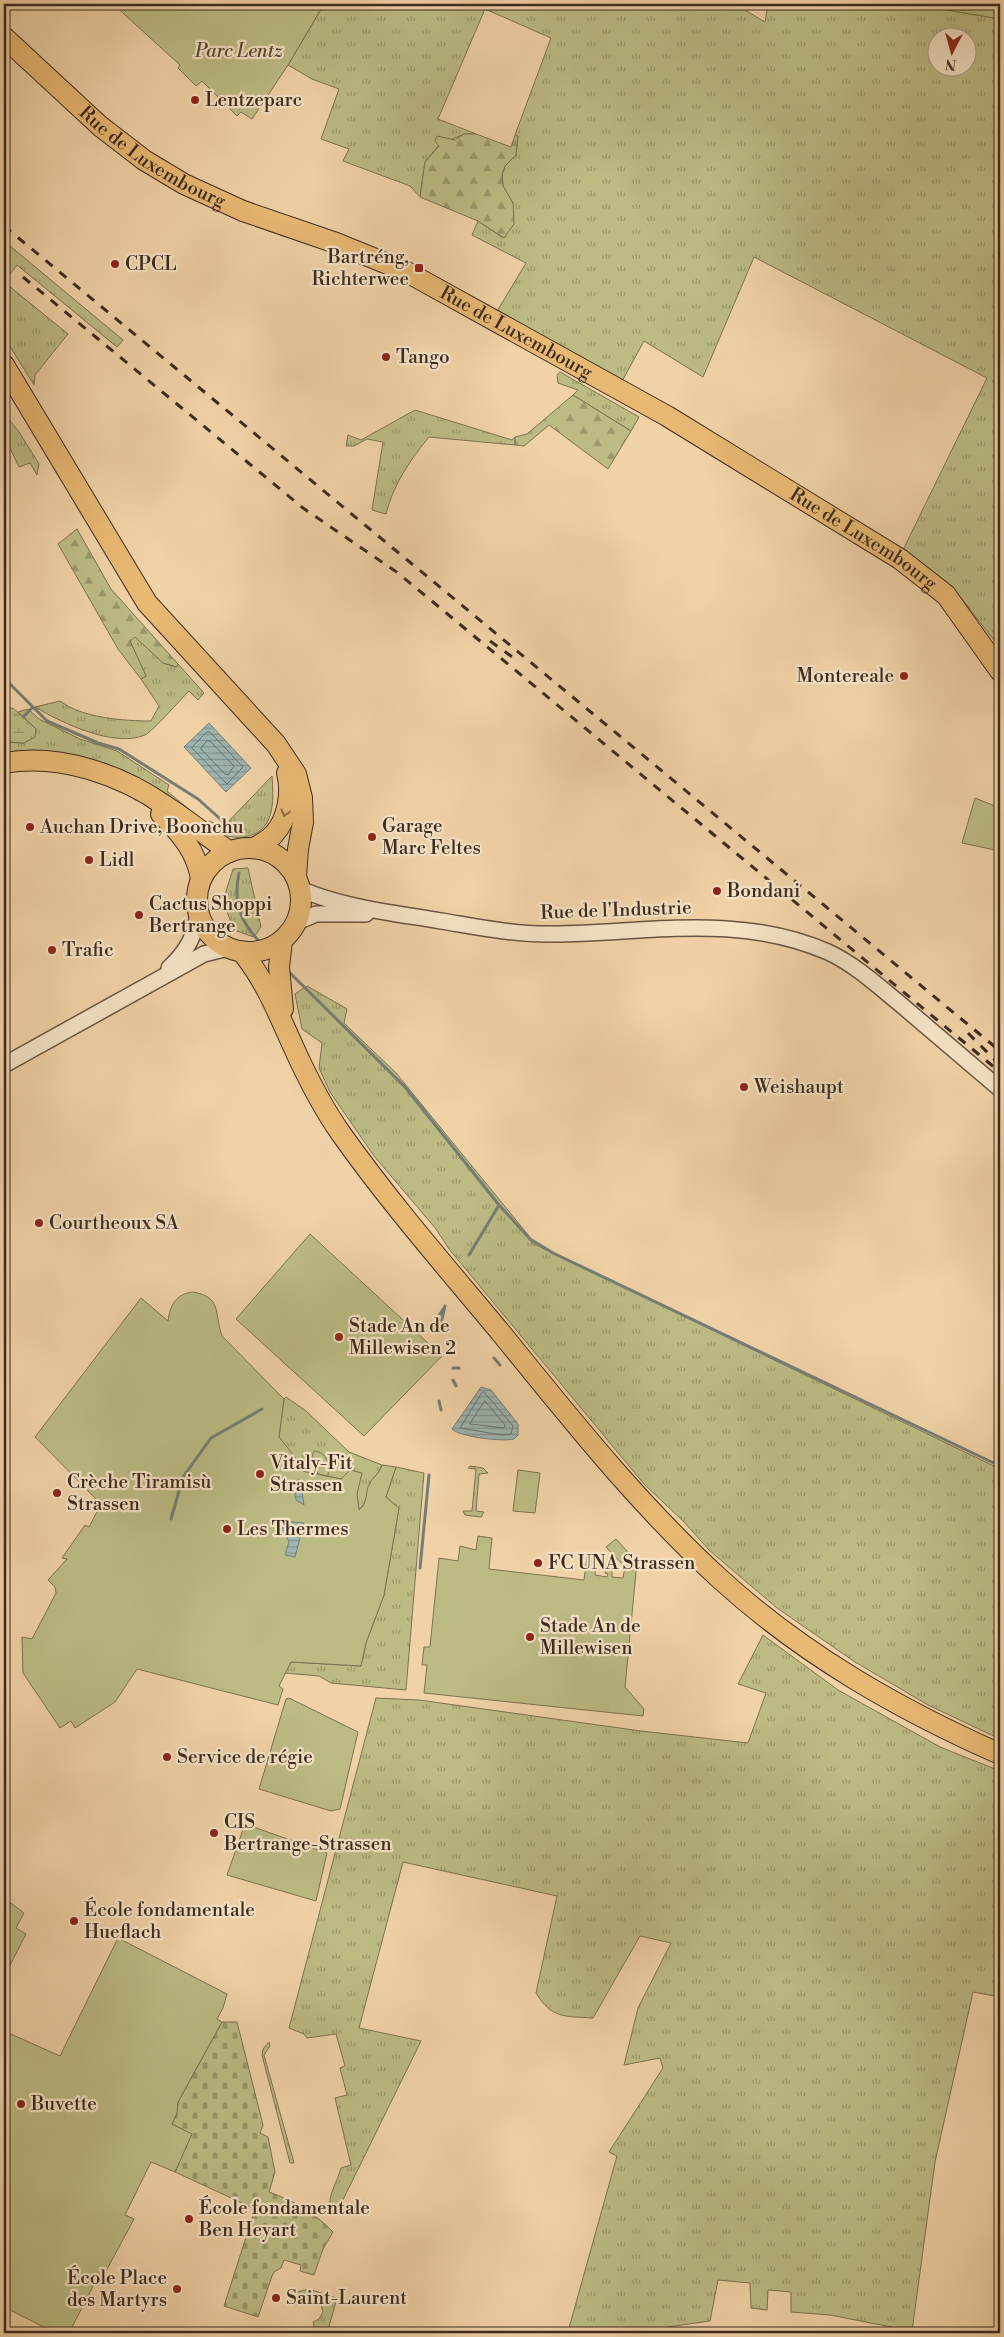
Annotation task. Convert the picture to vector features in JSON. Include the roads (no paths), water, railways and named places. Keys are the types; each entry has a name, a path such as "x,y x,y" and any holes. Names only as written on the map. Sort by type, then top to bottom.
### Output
{"main road":[{"name":"Rue de Luxembourg","path":"4,37 100,126 144,160 184,184 243,211 336,243 405,271 667,416 900,559 946,595 1000,671"},
{"path":"4,364 147,603 283,754 296,774 302,798 303,822 298,850 298,883 301,906 297,922 282,941 270,948 257,952 235,950"},
{"path":"201,879 213,863 230,852 254,848 274,835 283,820 289,798 288,777 283,754"},
{"path":"4,763 26,760 72,764 104,774 137,789 166,806 230,852"},
{"path":"137,789 184,840 199,866 201,879 197,895 198,911 204,926 214,939 235,950 258,972 310,1082 343,1136 510,1345 616,1472 653,1513 719,1578 793,1638 893,1702 1000,1754"},
{"path":"254,848 278,857 298,883"},
{"path":"282,941 279,966 285,1026"}],"street":[{"name":"Rue de l'Industrie","path":"298,883 320,898 392,913 526,933 593,933 706,927 734,928 786,937 830,953 862,972 1000,1090"},
{"path":"159,978 178,960 191,942 196,930 198,911"},
{"name":"Rue de l'Industrie","path":"297,922 316,914 392,913"},
{"path":"4,1065 204,954 235,950"}],"water":[{"path":"209,723 251,768 226,792 184,747"},
{"path":"481,1387 491,1390 518,1424 518,1435 514,1439 482,1438 452,1429"},
{"path":"300,1480 304,1505 296,1500 293,1481"},
{"path":"284,1521 304,1523 295,1557 285,1555 289,1541 286,1536 280,1535"}],"waterway":[{"path":"968,4 1000,8"},
{"path":"4,678 47,721 98,743 119,749 198,799 227,825"},
{"path":"23,717 32,708"},
{"path":"239,873 237,886 239,909 248,928 272,955"},
{"path":"287,970 405,1087 499,1205 530,1239 553,1253 1000,1466"},
{"path":"469,1255 499,1205"},
{"path":"440,1327 445,1306"},
{"path":"437,1318 444,1308"},
{"path":"494,1358 500,1365"},
{"path":"453,1368 459,1368"},
{"path":"453,1380 456,1386"},
{"path":"439,1401 441,1410"},
{"path":"171,1519 183,1477 211,1438 262,1409"},
{"path":"420,1568 429,1475"}],"railway":[{"path":"4,226 1000,1051"},
{"path":"23,277 303,508 398,573 1000,1072"},
{"path":"490,641 518,661"},
{"path":"968,1033 995,1060"}],"place":[{"name":"Lentzeparc","path":"195,100"},
{"name":"CPCL","path":"115,264"},
{"name":"Bartréng, Richterwee","path":"419,268"},
{"name":"Tango","path":"386,357"},
{"name":"Montereale","path":"904,676"},
{"name":"Auchan Drive, Boonchu","path":"30,827"},
{"name":"Garage Marc Feltes","path":"372,837"},
{"name":"Lidl","path":"89,860"},
{"name":"Bondani","path":"717,891"},
{"name":"Cactus Shoppi Bertrange","path":"139,915"},
{"name":"Trafic","path":"52,950"},
{"name":"Weishaupt","path":"744,1087"},
{"name":"Courtheoux SA","path":"39,1223"},
{"name":"Stade An de Millewisen 2","path":"339,1337"},
{"name":"Vitaly-Fit Strassen","path":"260,1474"},
{"name":"Crèche Tiramisù Strassen","path":"57,1493"},
{"name":"Les Thermes","path":"227,1529"},
{"name":"FC UNA Strassen","path":"538,1563"},
{"name":"Stade An de Millewisen","path":"530,1637"},
{"name":"Service de régie","path":"167,1757"},
{"name":"CIS Bertrange-Strassen","path":"214,1833"},
{"name":"École fondamentale Hueflach","path":"74,1921"},
{"name":"Buvette","path":"21,2104"},
{"name":"École fondamentale Ben Heyart","path":"189,2219"},
{"name":"École Place des Martyrs","path":"177,2289"},
{"name":"Saint-Laurent","path":"276,2298"}],"park label":[{"name":"Parc Lentz","path":"239,51"}]}
